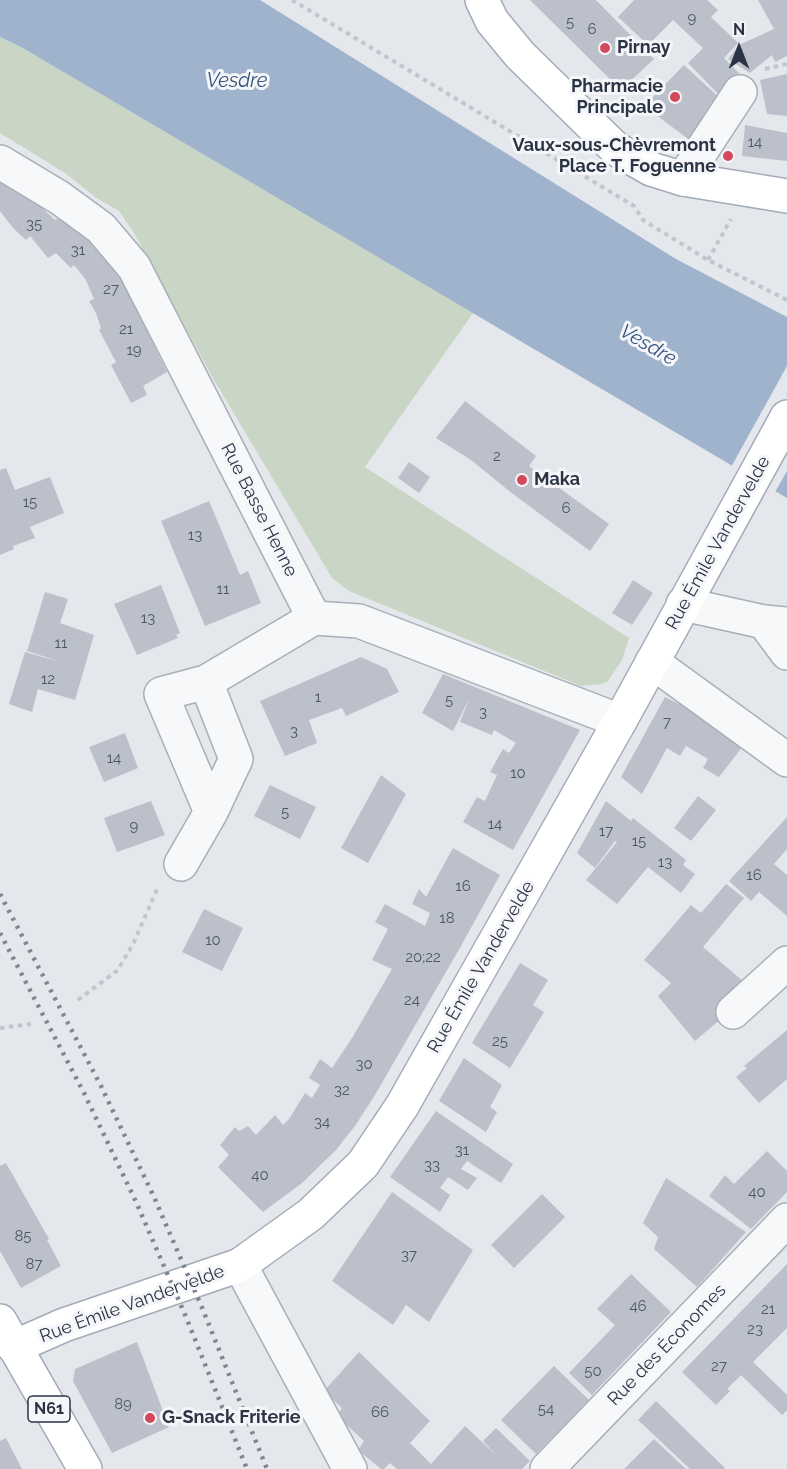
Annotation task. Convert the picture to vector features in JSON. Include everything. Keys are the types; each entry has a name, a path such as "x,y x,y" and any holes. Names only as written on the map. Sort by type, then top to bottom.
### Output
{"main road":[{"path":"482,0 492,21 520,55 616,149 651,169 683,179 787,196"},
{"name":"Rue Émile Vandervelde","path":"7,1334 64,1325 240,1265 311,1215 363,1164 402,1106 620,721 787,417"},
{"name":"N61","path":"7,1334 85,1469"}],"street":[{"path":"683,179 740,92"},
{"name":"Rue Basse Henne","path":"0,162 60,198 101,228 134,267 314,618"},
{"path":"683,604 775,623 787,653"},
{"path":"211,812 161,694 206,682 314,618 359,621 620,721"},
{"path":"652,662 787,760"},
{"path":"181,864 211,812 236,759 206,682"},
{"path":"733,1011 787,963"},
{"name":"Rue des Économes","path":"547,1469 787,1220"},
{"path":"240,1265 350,1469"}],"path":[{"path":"292,0 634,206 643,220 708,260 787,300"},
{"path":"708,260 747,190"},
{"path":"78,1000 118,970 134,942 167,865 181,864"},
{"path":"0,1028 31,1024"}],"green space":[{"path":"0,37 21,47 473,313 365,467 629,638 622,660 608,681 602,684 581,686 349,591 332,578 214,380 134,233 119,211 95,197 65,173 0,133"}],"water":[{"name":"Vesdre","path":"0,0 260,0 676,259 787,317 787,498 21,47 0,37"}],"pier":[{"path":"787,366 787,471 774,494 730,469"}],"building":[{"path":"530,0 596,0 654,59 621,90"},
{"path":"634,0 707,0 718,10 711,17 738,43 724,58 743,77 722,98 688,63 703,48 673,20 648,45 618,17"},
{"path":"758,0 787,0 787,56 775,62 772,55 750,73 728,59 739,45 774,29"},
{"path":"684,65 724,102 691,141 644,106"},
{"path":"787,74 787,116 767,114 760,80"},
{"path":"745,125 787,133 787,161 742,156"},
{"path":"0,175 18,186 55,220 63,215 102,248 128,283 151,329 147,331 167,372 143,386 147,395 131,403 111,365 116,362 99,330 101,328 96,313 89,301 94,299 86,280 74,265 71,268 56,253 48,258 30,236 26,240 0,211"},
{"name":"Maka","path":"465,401 536,456 529,466 609,524 590,551 471,460 436,438"},
{"path":"409,462 430,477 419,493 398,478"},
{"path":"6,468 15,490 50,477 64,513 30,527 35,538 13,546 14,549 0,555 0,470"},
{"path":"209,501 240,575 248,571 261,603 205,626 161,521"},
{"path":"633,580 653,593 632,625 612,613"},
{"path":"161,585 180,633 176,635 178,638 137,655 114,604"},
{"path":"45,592 68,599 60,623 94,635 75,700 38,689 32,712 9,704 25,652 61,662 27,651"},
{"path":"361,657 387,669 399,692 346,716 342,708 309,720 317,743 285,756 260,701"},
{"path":"443,674 580,730 513,850 463,822 477,797 485,801 497,775 490,772 503,749 509,753 516,743 494,730 492,735 460,722 469,699 453,731 422,713"},
{"path":"665,697 691,710 743,746 719,777 703,768 708,759 686,746 680,756 667,748 642,794 621,777"},
{"path":"125,733 138,768 104,782 89,747"},
{"path":"381,775 406,794 368,863 341,848"},
{"path":"270,785 316,807 300,839 254,816"},
{"path":"698,796 716,810 691,841 674,828"},
{"path":"151,801 165,835 117,852 104,818"},
{"path":"606,801 631,821 633,818 686,860 683,865 695,874 681,893 648,867 617,904 586,880 617,842 615,841 595,868 577,853"},
{"path":"787,817 787,849 774,864 787,875 787,916 759,892 751,901 729,881"},
{"path":"453,848 500,875 375,1095 355,1126 336,1150 302,1183 263,1212 218,1167 229,1155 220,1145 235,1127 239,1131 248,1126 256,1135 275,1115 283,1125 305,1093 312,1098 320,1085 309,1078 320,1059 332,1068 392,969 372,960 388,929 375,922 385,904 425,926 430,913 412,904 419,889 426,897"},
{"path":"726,884 744,898 703,947 744,982 742,1001 695,1041 658,996 671,983 644,960 691,905 701,913"},
{"path":"204,909 243,928 222,971 182,952"},
{"path":"520,963 548,980 533,1005 544,1012 510,1068 472,1043"},
{"path":"787,1030 787,1079 759,1103 736,1077 747,1068 744,1066"},
{"path":"464,1058 502,1085 490,1107 497,1112 486,1132 439,1101"},
{"path":"436,1111 513,1164 501,1183 467,1161 461,1169 477,1178 468,1190 448,1177 440,1188 450,1195 440,1212 390,1177"},
{"path":"767,1151 787,1171 787,1192 751,1229 709,1196 725,1175 734,1184"},
{"path":"6,1163 49,1239 47,1240 61,1266 21,1288 0,1251 0,1166"},
{"path":"666,1178 746,1232 697,1287 654,1249 658,1237 643,1223"},
{"path":"392,1192 473,1250 429,1322 406,1305 393,1325 332,1281"},
{"path":"542,1194 565,1217 514,1268 491,1245"},
{"path":"787,1264 787,1328 753,1362 787,1395 787,1410 782,1415 741,1375 716,1405 682,1372"},
{"path":"631,1274 671,1312 592,1395 569,1373 615,1325 597,1309"},
{"path":"137,1342 169,1427 112,1453 73,1381 75,1369"},
{"path":"359,1352 430,1421 410,1443 431,1464 465,1426 497,1456 483,1441 496,1428 530,1461 522,1469 397,1469 390,1463 381,1469 358,1450 364,1441 337,1416 342,1408 324,1391"},
{"path":"554,1366 589,1400 536,1454 501,1420"},
{"path":"656,1401 725,1468 690,1469 638,1420"},
{"path":"6,1438 22,1469 0,1469 0,1441"},
{"path":"654,1439 686,1469 624,1469"}],"railway":[{"path":"0,894 101,1086 154,1197 203,1310 267,1469"},
{"path":"0,933 84,1093 137,1204 186,1317 247,1469"}],"place":[{"name":"Pirnay","path":"605,48"},
{"name":"Pharmacie Principale","path":"675,97"},
{"name":"Vaux-sous-Chèvremont Place T. Foguenne","path":"728,156"},
{"name":"Maka","path":"522,480"},
{"name":"G-Snack Friterie","path":"150,1418"}]}
